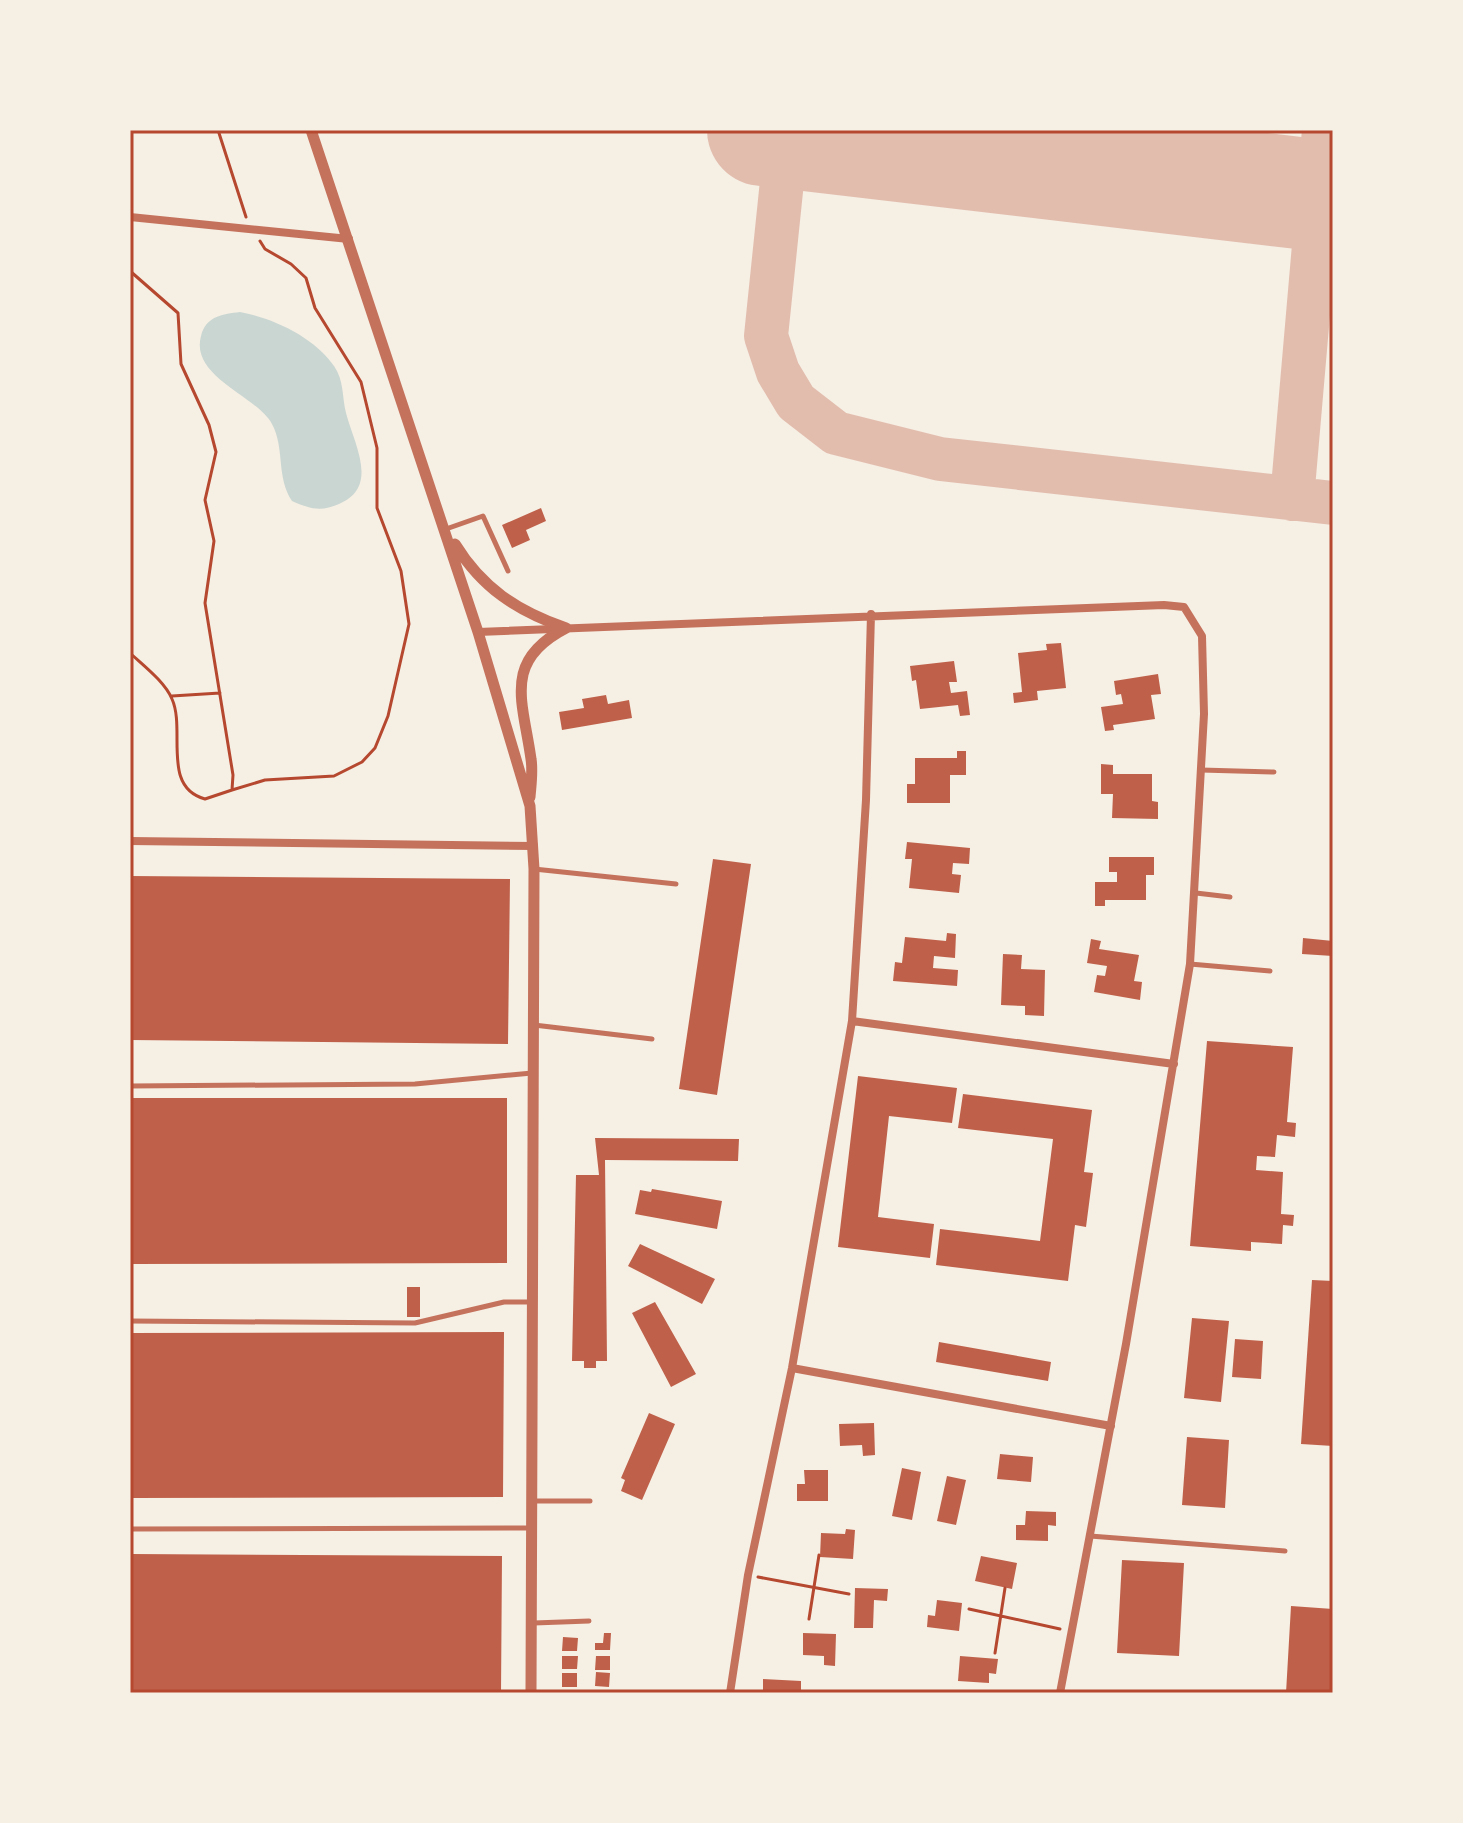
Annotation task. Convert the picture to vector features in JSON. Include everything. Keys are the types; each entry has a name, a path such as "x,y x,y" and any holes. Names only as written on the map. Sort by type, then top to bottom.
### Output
{"street":[{"path":"311,130 445,529 530,806"},
{"path":"130,217 349,239"},
{"path":"445,529 484,583 529,615 566,628"},
{"path":"478,632 871,614 1184,607 1202,636 1201,770 1190,964 1111,1426 1060,1693"},
{"path":"730,1693 748,1575 792,1368 852,1021 866,800 871,614"},
{"path":"531,1693 534,846 530,806 532,763 520,698 522,672 532,651 542,640 566,628"},
{"path":"130,841 534,846"},
{"path":"852,1021 1174,1064"},
{"path":"792,1368 1111,1426"}],"lane":[{"path":"445,529 483,516 508,571"},
{"path":"1201,770 1274,772"},
{"path":"534,869 676,884"},
{"path":"1196,893 1230,897"},
{"path":"1190,964 1270,971"},
{"path":"534,1025 652,1039"},
{"path":"130,1086 415,1084 534,1072"},
{"path":"130,1321 415,1323 504,1302 530,1302"},
{"path":"530,1501 590,1501"},
{"path":"130,1529 530,1528"},
{"path":"1089,1536 1285,1551"},
{"path":"531,1623 589,1621"}],"path":[{"path":"218,130 244,212"},
{"path":"130,653 172,696 177,716 178,762 183,780 193,795 205,799 265,780 334,776 362,762 383,732 409,624 401,571 377,508 377,448 361,382 315,308 306,278 291,264 265,249"},
{"path":"130,271 178,313 181,364 213,437 215,466 205,500 214,541 205,603 233,775 232,790"},
{"path":"172,696 220,693"},
{"path":"809,1619 819,1555"},
{"path":"748,1575 849,1594"},
{"path":"995,1653 1005,1588"},
{"path":"969,1609 1072,1631"}],"shaded area":[{"path":"240,312 292,330 316,346 337,371 361,464 359,487 339,504 316,508 292,501 284,482 272,424 205,363 200,350 203,329 211,320"}],"building":[{"path":"541,508 546,521 526,530 530,540 512,548 502,525"},
{"path":"1061,643 1066,688 1037,691 1038,700 1014,703 1013,693 1022,692 1018,653 1047,650 1046,644"},
{"path":"954,661 957,682 949,682 951,693 967,691 970,715 960,716 958,705 920,709 916,680 912,681 910,666"},
{"path":"1158,674 1161,694 1151,695 1155,719 1113,725 1114,730 1105,731 1101,707 1123,704 1121,694 1116,695 1114,681"},
{"path":"606,695 608,704 629,700 632,718 562,730 559,712 584,708 582,699"},
{"path":"957,751 966,751 966,775 950,775 950,803 907,803 907,784 915,784 915,758 957,758"},
{"path":"1101,764 1113,765 1113,774 1152,774 1152,801 1158,802 1158,819 1112,818 1113,794 1101,794"},
{"path":"907,842 970,848 969,864 953,863 952,874 961,875 959,893 909,888 912,859 905,859"},
{"path":"1109,857 1154,857 1154,875 1146,875 1146,900 1105,900 1105,906 1095,906 1095,882 1117,882 1117,872 1109,872"},
{"path":"713,859 751,864 717,1095 679,1089"},
{"path":"130,876 510,879 508,1044 130,1040"},
{"path":"947,933 956,934 955,958 934,956 933,968 958,970 957,986 893,981 895,962 902,963 905,937 946,941"},
{"path":"1303,938 1333,941 1333,956 1302,954"},
{"path":"1091,939 1101,941 1099,949 1139,955 1134,981 1142,982 1140,1000 1094,992 1097,975 1105,976 1107,966 1087,963"},
{"path":"1003,954 1022,955 1021,969 1045,970 1044,1016 1025,1015 1025,1006 1001,1005"},
{"path":"1207,1041 1293,1047 1287,1122 1296,1123 1295,1137 1277,1135 1275,1157 1257,1156 1256,1170 1283,1172 1281,1214 1294,1215 1293,1226 1283,1225 1282,1244 1251,1242 1251,1251 1190,1246"},
{"path":"858,1076 957,1088 952,1123 889,1116 878,1217 934,1224 930,1258 838,1247"},
{"path":"963,1094 1092,1110 1084,1172 1093,1173 1086,1227 1075,1225 1068,1281 936,1265 940,1229 1040,1241 1053,1139 958,1128"},
{"path":"130,1098 507,1098 507,1263 130,1264"},
{"path":"595,1138 739,1139 738,1161 605,1160 607,1361 596,1361 596,1368 584,1368 584,1361 572,1361 576,1175 599,1175"},
{"path":"652,1189 722,1201 717,1229 635,1214 640,1190 651,1192"},
{"path":"640,1244 715,1279 702,1304 628,1266"},
{"path":"1312,1280 1333,1281 1333,1446 1301,1444"},
{"path":"407,1287 420,1287 420,1317 407,1317"},
{"path":"655,1302 696,1374 671,1387 632,1313"},
{"path":"1192,1318 1229,1321 1221,1402 1184,1398"},
{"path":"504,1332 503,1497 130,1498 130,1333"},
{"path":"1235,1339 1263,1341 1261,1379 1232,1377"},
{"path":"939,1342 1051,1362 1048,1381 936,1362"},
{"path":"649,1413 675,1424 642,1500 621,1491 625,1480 621,1478"},
{"path":"874,1423 875,1455 863,1456 862,1445 840,1446 839,1424"},
{"path":"1187,1437 1229,1440 1225,1508 1182,1505"},
{"path":"1000,1454 1033,1457 1031,1482 997,1479"},
{"path":"902,1468 921,1472 912,1520 892,1516"},
{"path":"804,1470 828,1470 828,1501 797,1501 797,1484 805,1484"},
{"path":"947,1476 966,1480 956,1525 937,1521"},
{"path":"1026,1511 1056,1512 1056,1526 1048,1525 1048,1541 1016,1540 1016,1525 1025,1525"},
{"path":"846,1529 855,1530 853,1559 820,1557 821,1533 845,1534"},
{"path":"130,1554 502,1556 501,1693 130,1693"},
{"path":"981,1556 1017,1563 1012,1589 975,1581"},
{"path":"1122,1560 1184,1563 1179,1656 1117,1653"},
{"path":"855,1588 888,1589 887,1601 874,1600 873,1628 854,1628"},
{"path":"937,1600 962,1603 959,1631 927,1627 928,1615 935,1616"},
{"path":"1291,1606 1333,1609 1333,1693 1286,1693"},
{"path":"604,1633 611,1633 610,1650 595,1650 595,1643 603,1643"},
{"path":"803,1633 836,1634 835,1666 824,1665 824,1656 803,1655"},
{"path":"563,1637 578,1638 577,1651 562,1651"},
{"path":"562,1656 578,1656 577,1669 562,1669"},
{"path":"596,1656 610,1656 610,1670 595,1670"},
{"path":"960,1656 998,1659 996,1674 989,1673 989,1683 958,1681"},
{"path":"596,1672 610,1673 609,1687 595,1686"},
{"path":"562,1673 577,1673 577,1687 562,1687"},
{"path":"763,1679 801,1681 801,1693 763,1693"}],"taxiway":[{"path":"1292,499 1324,130"},
{"path":"787,133 766,336 778,372 796,402 836,433 940,459 1333,503"}],"runway":[{"path":"763,130 1333,197"}]}
